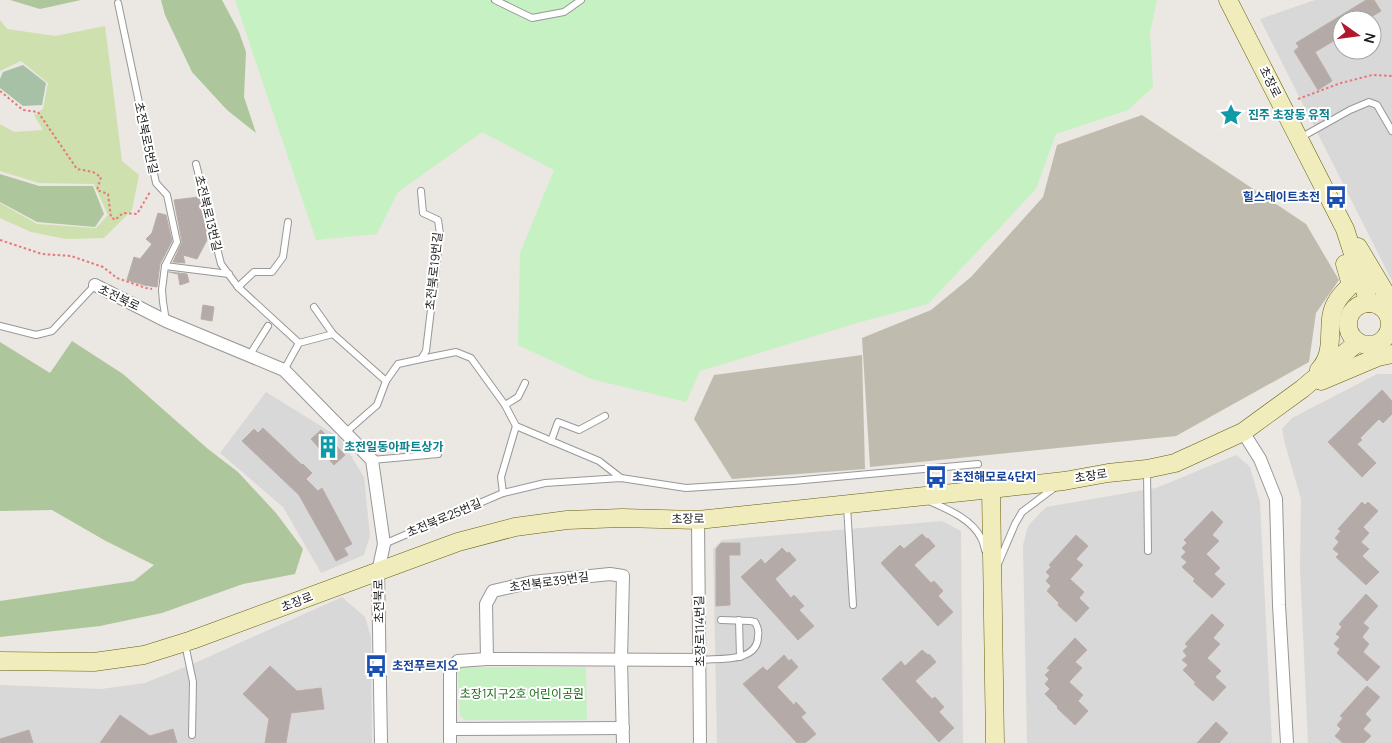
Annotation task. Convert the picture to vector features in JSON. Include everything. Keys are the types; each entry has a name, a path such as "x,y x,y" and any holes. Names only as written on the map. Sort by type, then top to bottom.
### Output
{"street":[{"name":"초장로","path":"1228,0 1345,229 1369,303"},
{"path":"1345,229 1363,254 1392,302"},
{"path":"1302,389 1324,366 1331,337 1331,320 1335,303 1351,285 1341,251 1345,229"},
{"name":"초전북로","path":"96,285 166,321 284,370 372,460 384,544 378,572 381,743"},
{"path":"1378,304 1388,314 1390,334 1377,344 1370,345 1358,342 1351,336 1348,329 1350,314 1359,305 1378,304"},
{"name":"초장로","path":"0,661 94,662 144,655 185,643 458,542 515,527 567,520 622,518 698,520 1064,481 1175,463 1243,432 1302,389 1358,342"},
{"path":"1302,389 1378,357 1392,354"},
{"path":"1243,432 1260,459 1276,500 1279,605 1287,743"},
{"path":"991,489 995,743"},
{"name":"초장로114번길","path":"698,520 700,743"},
{"name":"초전북로39번길","path":"487,659 486,604 492,591 532,582 610,574 623,576 621,660 623,743"},
{"path":"450,743 450,670 458,660 700,660"},
{"path":"450,729 623,728"}],"lane":[{"path":"495,0 532,18 564,12 581,0"},
{"name":"초전북로5번길","path":"118,4 156,183 167,195 177,242 165,266 162,290 166,321"},
{"path":"1299,138 1350,110 1369,102 1376,105 1392,131"},
{"name":"초전북로13번길","path":"196,164 221,264 238,287 299,342"},
{"name":"초전북로19번길","path":"420,359 426,351 440,234 438,220 423,213 421,191"},
{"path":"238,287 254,272 272,272 283,257 288,222"},
{"path":"165,266 229,274"},
{"name":"초전북로","path":"0,326 36,335 52,331 96,285"},
{"path":"314,307 333,334 386,381"},
{"path":"249,356 268,326"},
{"path":"284,370 299,342 333,334"},
{"path":"345,432 377,405 386,381 398,364 456,352 472,358 505,405 516,426 501,477 503,493"},
{"path":"505,405 518,397 525,383"},
{"path":"551,441 558,422 578,430 605,416"},
{"name":"초전북로25번길","path":"516,426 599,461 621,478"},
{"path":"372,460 438,454"},
{"name":"초전북로25번길","path":"384,544 503,493 545,483 621,478 686,488 793,482 978,464"},
{"path":"1147,469 1148,550"},
{"path":"993,574 1022,512 1064,481"},
{"path":"921,497 956,513 970,524 981,537 993,574"},
{"path":"847,505 853,605"},
{"path":"700,660 747,655 754,650 758,643 759,629 755,622 721,620"},
{"path":"740,620 740,657"},
{"path":"185,643 193,682 192,735"}],"path":[{"path":"1298,99 1341,83 1372,75 1392,76"},
{"path":"0,92 22,110 38,112 77,169 93,172 101,178 97,190 108,194 111,217 115,220 123,212 137,214 156,183"},
{"path":"0,240 42,254 71,256 103,267 117,278 146,288 162,290"}],"shaded area":[{"path":"1315,0 1392,0 1392,281 1260,19"},
{"path":"1142,115 1306,224 1339,280 1316,313 1309,362 1176,436 870,467 862,338 931,310 971,277 1043,197 1057,145"},
{"path":"862,355 865,469 732,479 694,419 714,375"},
{"path":"1377,374 1392,374 1392,743 1308,743 1300,569 1301,499 1282,429 1292,418"},
{"path":"266,392 340,438 364,477 370,536 364,555 321,573 283,507 220,453"},
{"path":"1236,455 1250,467 1260,502 1272,743 1027,743 1023,545 1028,526 1046,507 1156,488"},
{"path":"942,521 961,531 963,743 717,743 713,549 722,540"},
{"path":"342,597 365,617 371,637 372,743 0,743 0,685 101,689 145,683 195,663"}],"green space":[{"path":"10,0 81,0 40,9"},
{"path":"161,0 222,0 239,32 246,52 244,97 256,133 227,110 192,72 165,15"},
{"path":"235,0 1157,0 1150,32 1153,87 1128,110 1056,134 1036,189 928,304 857,323 700,371 686,402 591,379 518,345 520,253 554,170 482,132 398,192 377,234 316,240"},
{"path":"0,20 7,29 55,36 105,26 122,161 139,175 132,210 104,238 66,239 31,232 0,218 0,203 37,224 96,228 108,215 94,184 39,183 0,171 0,124 14,132 43,130 34,115 43,109 48,83 21,61 0,71"},
{"path":"23,65 46,83 42,105 23,106 0,88 0,79 3,72"},
{"path":"0,174 39,186 93,186 104,214 95,227 37,222 0,202"},
{"path":"72,341 123,374 208,449 238,472 276,513 303,549 295,574 243,584 162,613 100,626 0,637 0,601 134,581 154,565 104,540 52,510 0,511 0,342 50,373"},
{"name":"초장1지구2호 어린이공원","path":"462,667 586,667 587,720 465,720 460,716 458,673"}],"building":[{"path":"1366,0 1374,0 1380,10 1350,10"},
{"path":"1332,21 1332,42 1315,52 1332,81 1318,90 1294,51 1299,47 1296,43"},
{"path":"199,197 207,240 197,259 183,255 185,263 173,262 182,242 174,200"},
{"path":"158,213 166,215 172,241 160,264 157,287 127,280 134,257 140,259 152,244 146,239 152,233"},
{"path":"169,272 187,274 189,282 180,285 178,274"},
{"path":"203,305 214,307 212,321 201,319"},
{"path":"1382,390 1392,401 1392,414 1383,423 1379,419 1360,438 1362,440 1357,444 1376,463 1362,477 1328,442"},
{"path":"263,428 312,473 306,479 318,491 322,488 352,544 344,548 348,555 336,561 299,495 242,441 254,429 258,433"},
{"name":"초전일동아파트상가","path":"321,430 345,455 334,465 311,439"},
{"path":"1362,502 1365,505 1368,502 1378,511 1363,527 1369,533 1361,542 1369,549 1362,556 1379,572 1366,585 1336,557 1339,554 1333,549 1339,542 1335,538 1341,531 1338,529"},
{"path":"1212,511 1223,522 1212,535 1219,541 1206,554 1220,568 1214,574 1225,584 1212,598 1193,581 1195,579 1182,567 1187,562 1181,557 1186,552 1182,548 1187,543 1184,540"},
{"path":"922,534 935,546 914,565 931,583 934,581 943,591 938,596 953,612 938,626 881,563 900,545 904,549"},
{"path":"1076,535 1088,546 1076,559 1083,565 1070,579 1084,592 1079,598 1089,608 1076,622 1058,605 1059,603 1047,591 1051,586 1046,581 1050,576 1046,572 1051,567 1049,565"},
{"path":"721,543 740,543 740,555 729,555 730,605 716,606 716,549"},
{"path":"782,548 787,553 789,552 796,560 775,579 791,598 794,595 804,606 799,610 814,626 798,640 741,577 761,559 765,564"},
{"path":"1366,594 1378,606 1363,623 1369,628 1362,637 1369,644 1363,652 1380,667 1367,681 1337,653 1340,649 1334,644 1340,637 1336,634 1342,627 1339,624"},
{"path":"1212,614 1224,625 1213,638 1220,644 1207,658 1221,671 1215,677 1226,687 1213,701 1194,684 1196,683 1183,670 1188,665 1182,660 1187,656 1183,651 1188,646 1185,644"},
{"path":"1075,638 1087,650 1075,662 1082,668 1069,682 1083,695 1078,701 1088,711 1075,725 1045,694 1050,689 1045,684 1049,679 1045,675 1050,670 1047,668"},
{"path":"922,650 929,654 936,662 915,681 932,699 935,697 944,707 939,712 954,728 939,742 882,679 901,661 905,666"},
{"path":"784,655 789,661 791,659 798,667 777,687 794,705 796,702 806,713 801,717 816,734 805,743 797,743 743,684 763,667 767,671"},
{"path":"270,666 297,691 321,688 324,709 291,713 286,743 265,743 269,719 243,694"},
{"path":"1367,686 1380,697 1365,714 1371,720 1363,729 1371,736 1364,743 1343,743 1335,736 1341,729 1337,725 1343,718 1340,716"},
{"path":"120,715 150,736 173,729 177,743 100,743"},
{"path":"1216,722 1228,733 1219,743 1197,743"},
{"path":"29,730 33,743 0,743 0,739"}],"place":[{"name":"진주 초장동 유적","path":"1231,115"},
{"name":"힐스테이트초전","path":"1336,197"},
{"name":"초전일동아파트상가","path":"328,447"},
{"name":"초전해모로4단지","path":"936,477"},
{"name":"초전푸르지오","path":"376,666"}]}
